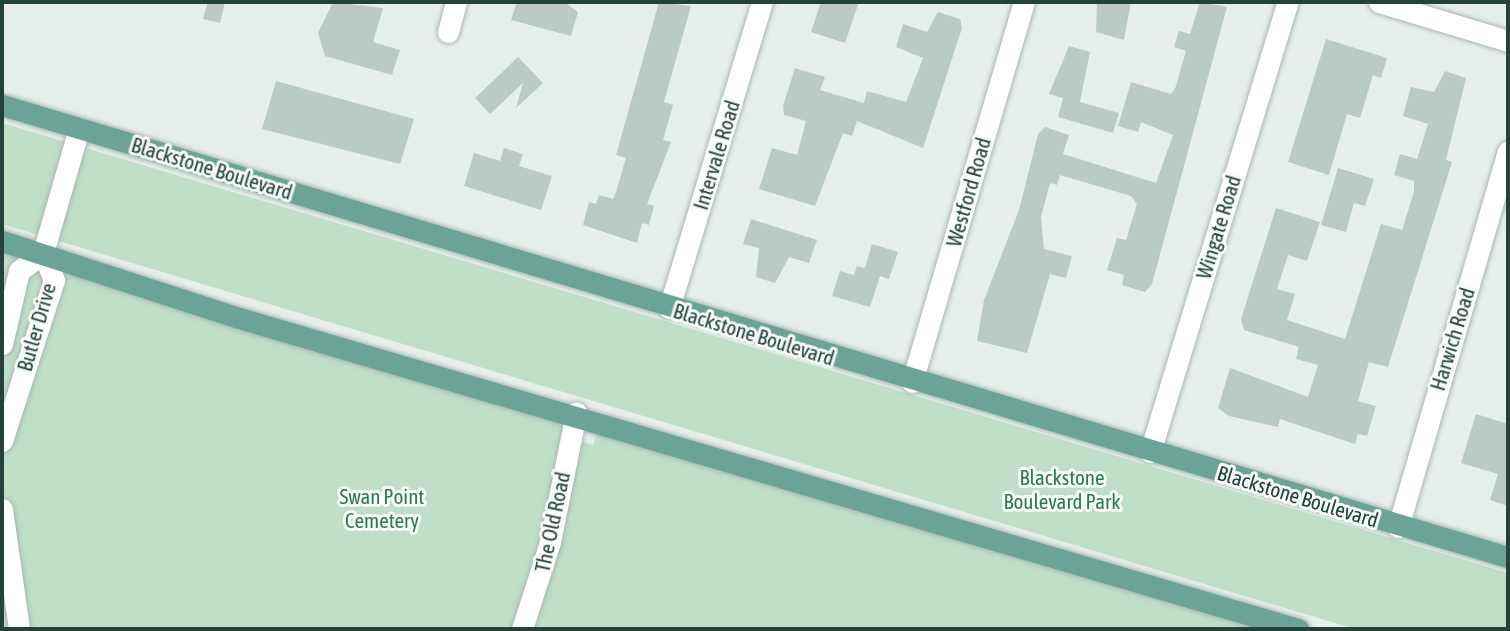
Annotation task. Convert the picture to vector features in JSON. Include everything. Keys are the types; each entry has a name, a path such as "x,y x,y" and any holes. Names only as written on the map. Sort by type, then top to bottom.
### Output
{"main road":[{"name":"Blackstone Boulevard","path":"2,105 912,382 1398,527 1508,557"},
{"path":"2,241 239,318 576,413 1298,629"}],"street":[{"path":"448,32 456,2"},
{"name":"Intervale Road","path":"669,308 762,2"},
{"name":"Westford Road","path":"912,382 1024,2"},
{"name":"Wingate Road","path":"1150,452 1288,2"},
{"path":"1379,2 1508,41"},
{"name":"Butler Drive","path":"2,344 19,271 43,253 79,128"},
{"name":"Harwich Road","path":"1398,527 1508,152"},
{"name":"Butler Drive","path":"2,441 54,279 43,253"},
{"name":"The Old Road","path":"522,629 550,542 576,413"},
{"path":"2,509 19,629"}],"green space":[{"name":"Blackstone Boulevard Park","path":"2,123 1508,573 1508,629 1355,629 2,224"},
{"name":"Swan Point Cemetery","path":"2,244 9,255 54,270 568,416 562,436 593,445 599,426 1269,629 2,629"}],"building":[{"path":"208,2 225,2 220,23 203,19"},
{"path":"333,2 383,8 373,42 400,50 392,75 325,56 318,33"},
{"path":"517,2 564,2 578,12 571,36 511,20"},
{"path":"659,2 691,6 664,102 673,105 663,140 671,142 647,204 654,206 649,225 642,223 637,243 583,225 589,202 596,204 599,195 613,199 616,192 626,158 616,155"},
{"path":"821,2 859,2 845,43 811,32"},
{"path":"1097,2 1131,2 1124,40 1096,32"},
{"path":"1200,2 1227,7 1152,284 1145,292 1122,285 1124,275 1107,270 1117,238 1126,240 1137,204 1131,196 1060,175 1057,185 1050,183 1041,217 1044,249 1072,256 1066,278 1050,274 1027,353 977,341 984,300 1019,210 1038,134 1045,127 1069,135 1063,154 1156,183 1173,135 1141,122 1138,132 1118,126 1131,82 1171,94 1175,89 1186,51 1174,47 1179,31 1190,34"},
{"path":"938,12 960,19 962,28 923,148 857,121 852,136 843,133 815,206 759,189 772,148 797,155 806,121 784,115 783,106 795,68 825,77 820,90 864,103 867,91 906,102 923,58 896,47 903,24 927,32"},
{"path":"1326,39 1387,58 1381,78 1373,75 1360,118 1347,114 1329,175 1288,162"},
{"path":"1069,46 1090,52 1080,102 1119,113 1113,133 1058,117 1063,98 1049,94"},
{"path":"518,57 543,83 516,108 523,83 490,114 475,98"},
{"path":"1445,71 1466,78 1446,160 1452,162 1388,367 1369,362 1358,401 1376,406 1367,436 1358,434 1355,444 1280,419 1278,427 1229,416 1218,408 1230,368 1308,397 1318,365 1296,359 1299,347 1244,330 1241,319 1276,208 1320,222 1307,261 1288,255 1277,289 1295,294 1287,320 1345,339 1381,224 1402,230 1414,192 1414,181 1394,175 1400,154 1417,159 1428,124 1403,116 1411,87 1434,92"},
{"path":"276,81 414,119 400,164 262,129"},
{"path":"504,148 523,154 519,166 552,176 541,210 464,186 474,153 500,161"},
{"path":"1338,168 1374,179 1365,206 1354,203 1346,232 1321,225"},
{"path":"751,219 817,240 809,263 789,257 775,283 756,277 759,248 743,244"},
{"path":"872,244 898,252 889,279 880,276 870,307 832,296 840,271 854,275 857,266 865,268"},
{"path":"1476,414 1508,424 1508,506 1490,500 1498,474 1461,463"}]}
